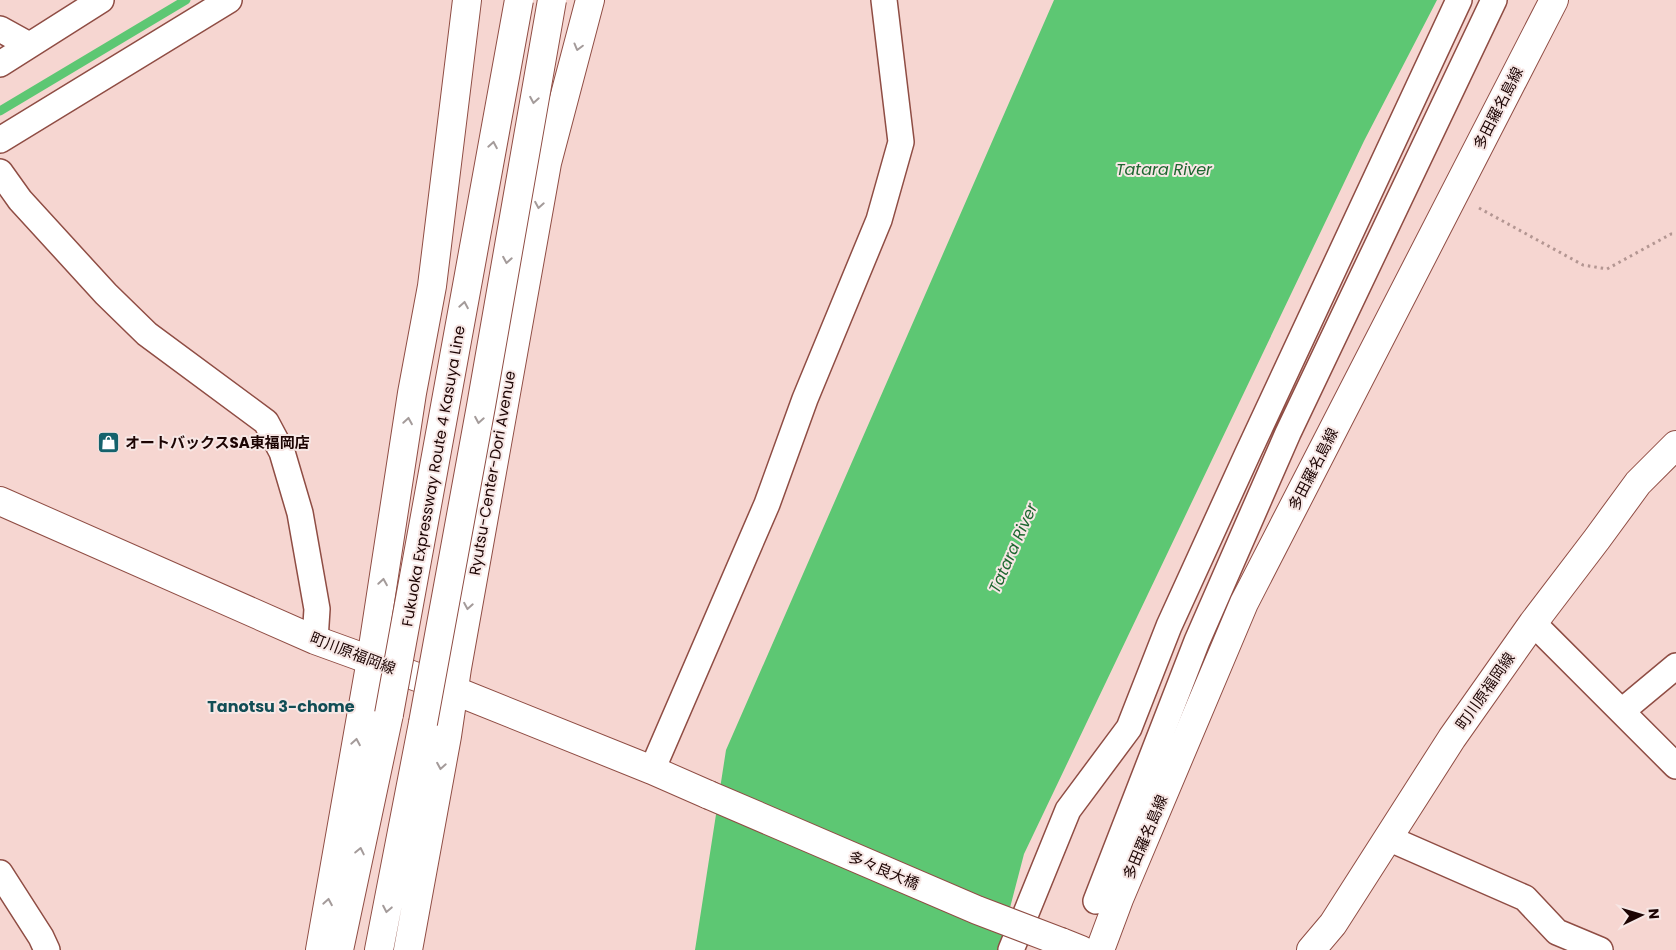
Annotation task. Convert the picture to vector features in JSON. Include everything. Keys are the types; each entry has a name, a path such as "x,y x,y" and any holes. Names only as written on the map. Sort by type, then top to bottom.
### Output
{"main road":[{"path":"455,0 460,52"},
{"path":"320,950 371,660 412,393 432,286 467,0"},
{"name":"Fukuoka Expressway Route 4 Kasuya Line","path":"339,950 389,714 518,0"},
{"path":"379,950 480,416 552,0"},
{"name":"Ryutsu-Center-Dori Avenue","path":"408,950 547,163 590,0"},
{"name":"多田羅名島線","path":"1100,950 1119,899 1244,603 1554,0"},
{"name":"町川原福岡線","path":"1311,950 1334,924 1452,738 1533,623 1638,483 1676,445"},
{"name":"町川原福岡線","path":"0,501 316,640 453,690 709,795"},
{"name":"多々良大橋","path":"709,795 968,906 1071,946"}],"street":[{"path":"0,64 100,0"},
{"path":"0,140 229,0"},
{"path":"652,770 767,504 805,398 879,220 901,142 884,0"},
{"path":"1012,950 1068,810 1129,728 1177,608 1459,0"},
{"path":"1096,901 1197,641 1288,433 1494,0"},
{"path":"0,29 29,45"},
{"path":"0,172 20,200 106,294 146,334 266,422 282,452 300,513 317,609 316,640"},
{"path":"1533,623 1676,766"},
{"path":"1622,711 1676,666"},
{"path":"1388,838 1525,898 1557,932 1600,950"},
{"path":"0,873 41,937 47,950"}],"path":[{"path":"1449,204 1477,207 1582,265 1607,269 1671,234 1676,234"}],"water":[{"name":"Tatara River","path":"1054,0 1437,0 1364,141 1024,854 999,950 695,950 726,750"}],"waterway":[{"path":"0,111 186,0"}],"place":[{"name":"オートバックスSA東福岡店","path":"109,442"}],"district":[{"name":"Tanotsu 3-chome","path":"281,706"}]}
